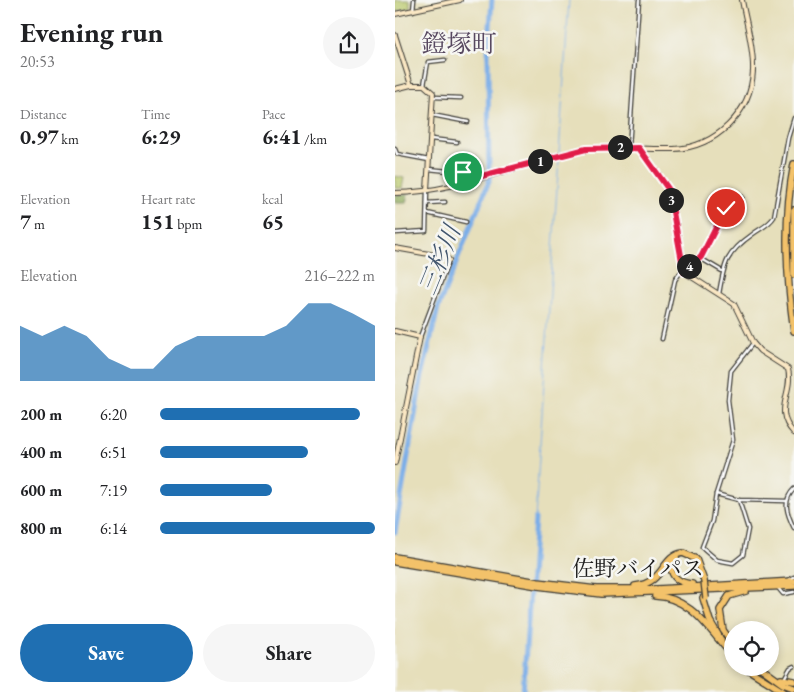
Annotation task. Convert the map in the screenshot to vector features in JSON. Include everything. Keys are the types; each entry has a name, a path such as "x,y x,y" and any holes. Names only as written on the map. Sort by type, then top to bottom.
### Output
{"highway":[{"path":"794,164 788,204 786,240 794,331"},
{"path":"794,210 794,275"},
{"path":"578,588 647,584 657,577 671,558 683,552 696,559 702,570 702,581"},
{"path":"724,643 710,621 705,598 702,581 697,567 691,559 680,556 672,561 671,570 673,576 685,583 754,584"},
{"name":"佐野バイパス","path":"395,557 406,562"},
{"name":"佐野バイパス","path":"395,562 406,562 522,581 577,592 628,594 794,586"},
{"name":"佐野バイパス","path":"538,584 627,590 794,581"},
{"path":"724,632 720,620 720,610 724,601 735,594 773,587"},
{"path":"628,594 665,597 685,604 724,646"},
{"path":"705,598 713,621 724,637"},
{"path":"759,676 784,692"},
{"path":"774,676 794,682"},
{"path":"774,676 794,688"},
{"path":"770,683 794,692"}],"street":[{"path":"413,10 414,0"},
{"path":"395,14 460,0"},
{"path":"629,147 639,0"},
{"path":"395,193 427,190 555,156 596,148 671,149 701,144 724,130 737,116 746,101 753,71 742,0"},
{"path":"395,35 411,85"},
{"path":"424,85 428,62 445,60"},
{"path":"395,89 411,85 424,85 431,90 434,96 425,232 395,233"},
{"path":"434,96 461,98"},
{"path":"432,115 468,122"},
{"path":"719,294 722,271 733,250 769,224 775,217 785,166 788,138 794,118"},
{"path":"431,140 457,142"},
{"path":"639,148 669,190 683,270"},
{"path":"395,149 397,154 429,160"},
{"path":"429,169 469,172 476,174 478,177"},
{"path":"662,339 675,280 683,270 700,258 726,208 743,197"},
{"path":"427,203 445,202"},
{"path":"427,213 466,222"},
{"path":"395,248 449,260 420,337 395,463"},
{"path":"700,258 722,271"},
{"path":"683,270 719,294 738,310 753,343 763,353 790,371 791,387 784,416 789,428 794,433"},
{"path":"395,331 420,337"},
{"path":"739,500 748,529 743,555 733,563 723,563 702,547 715,508 716,494 733,440 728,400 731,371 753,343"},
{"path":"794,488 786,501 789,519 794,528"},
{"path":"716,494 739,500 786,501"},
{"path":"786,582 794,577"},
{"path":"773,587 783,594 794,592"},
{"path":"785,678 790,668 794,666"}],"green space":[{"path":"395,0 410,0 410,8 395,12"},
{"path":"395,176 404,178 402,188 395,188"},
{"path":"395,195 408,195 406,203 395,203"}],"waterway":[{"name":"三杉川","path":"395,532 421,380 438,308 489,181 488,53 492,0"},
{"path":"559,154 569,0"},
{"path":"535,519 559,158"},
{"path":"523,692 535,519"}],"district":[{"name":"鐙塚町","path":"459,43"}],"route":[{"path":"463,172 474,173 478,177 586,149 606,147 639,148 669,190 684,272 686,268 701,257 711,234 726,208"}]}
